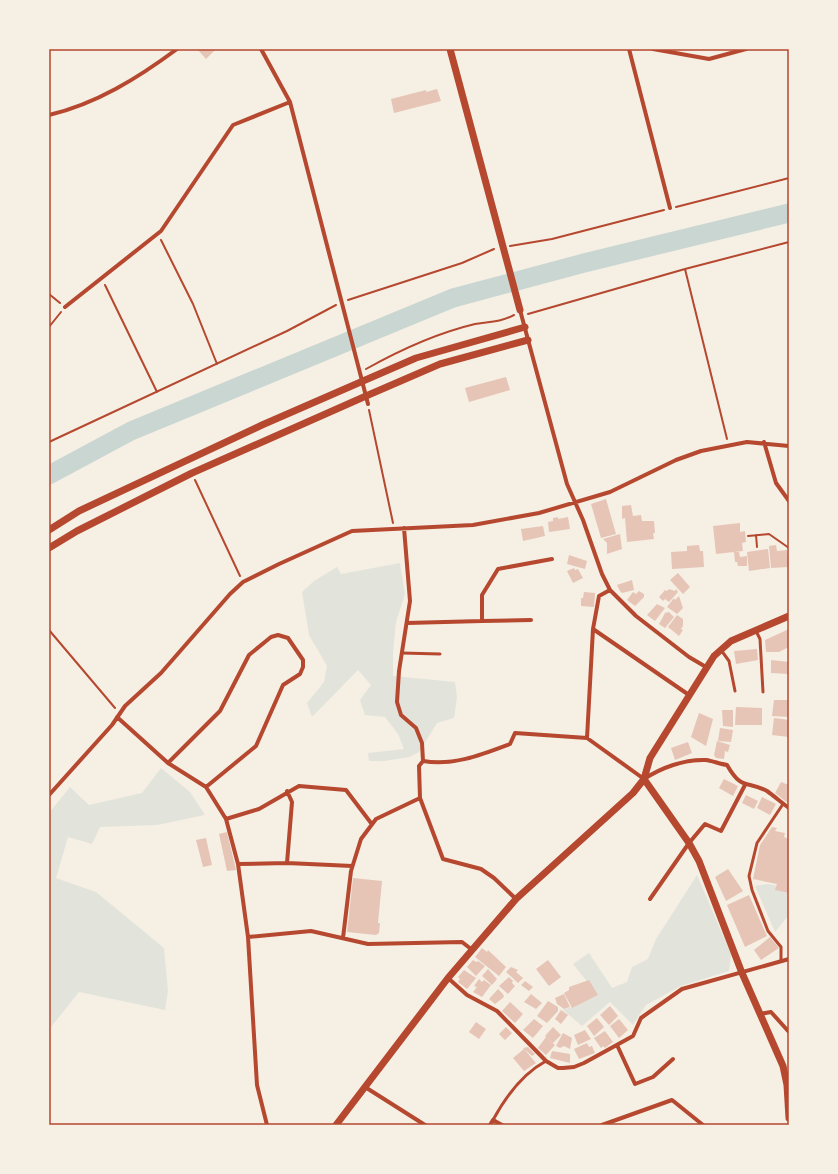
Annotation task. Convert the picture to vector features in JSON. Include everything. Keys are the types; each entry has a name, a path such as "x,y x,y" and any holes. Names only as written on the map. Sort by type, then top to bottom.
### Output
{"street":[{"path":"49,115 101,98 155,65 177,49"},
{"path":"261,49 290,102 368,404"},
{"path":"450,49 504,249 523,311 528,340 567,484 576,503 602,574 610,590 636,616 689,657 706,667"},
{"path":"629,49 670,208"},
{"path":"653,49 709,60 746,49"},
{"path":"65,307 158,233 233,125 290,102"},
{"path":"49,530 79,511 262,425 416,358 525,328"},
{"path":"49,548 77,530 192,473 366,396 440,364 528,340"},
{"path":"764,442 776,483 789,501"},
{"path":"49,795 125,706 161,673 230,594 243,582 352,531 473,525 539,513 610,492 676,460 701,451 728,445 764,442 789,446"},
{"path":"404,528 410,589 397,702 402,715 416,728 422,743 423,761 419,766 420,798 443,859 481,869 494,878 516,899"},
{"path":"482,622 482,595 498,569 552,559"},
{"path":"587,738 593,628 599,596 610,590"},
{"path":"644,779 650,758 672,726 706,667 720,650 731,641 789,616"},
{"path":"407,623 531,620"},
{"path":"593,628 689,695"},
{"path":"168,763 220,711 249,655 271,637 278,635 288,638 303,660 303,667 300,674 283,685 256,746 206,787"},
{"path":"117,717 168,763 206,787 226,820 238,864 248,937 257,1085 266,1125"},
{"path":"423,761 440,764 489,752 510,744 515,733 587,738 644,779 689,843 699,861 742,973 783,1066 787,1085 789,1118"},
{"path":"337,1125 364,1087 471,949 516,899 633,793 644,779 660,769 694,761 706,760 727,765 734,778 745,785 766,791 789,808"},
{"path":"650,899 689,843 705,824 721,831 745,785"},
{"path":"226,820 259,810 287,791 299,786 346,790 371,823"},
{"path":"287,791 292,802 288,863"},
{"path":"342,938 352,866 361,839 371,823 415,799 420,798"},
{"path":"238,864 288,863 352,866"},
{"path":"248,937 311,931 368,944 462,942 471,949"},
{"path":"448,978 466,995 496,1011 546,1061 558,1068 574,1067 633,1036 641,1018 682,989 789,959"},
{"path":"760,1014 771,1012 789,1032"},
{"path":"617,1045 635,1084 654,1077 673,1059"},
{"path":"364,1087 425,1125"},
{"path":"602,1125 672,1100 702,1125"},
{"path":"490,1125 493,1120 502,1125"}],"lane":[{"path":"756,631 760,639 763,692"},
{"path":"720,650 729,661 735,691"},
{"path":"402,653 440,654"},
{"path":"781,961 780,947 768,931 752,890 749,876 757,844 783,804"},
{"path":"493,1120 506,1096 533,1068 546,1061"}],"path":[{"path":"49,442 287,331 342,302 462,264 492,250 552,239 789,178"},
{"path":"158,233 187,290 217,364"},
{"path":"523,311 529,314 685,269 789,242"},
{"path":"685,269 728,445"},
{"path":"102,278 157,392"},
{"path":"49,294 65,307 49,327"},
{"path":"368,404 394,528"},
{"path":"192,473 243,582"},
{"path":"748,536 769,534 789,548"},
{"path":"756,535 757,547"},
{"path":"49,630 115,709 117,717"}],"shaded area":[{"path":"400,563 405,594 396,622 393,652 393,676 455,682 457,697 454,718 437,723 419,752 409,757 385,761 369,761 368,753 404,749 398,734 385,717 365,715 360,700 371,685 358,670 312,717 307,703 324,682 327,666 309,635 302,592 314,581 337,567 341,574"},
{"path":"161,768 190,792 205,815 157,825 100,827 92,844 68,837 56,878 96,892 164,948 168,991 165,1010 79,992 51,1027 49,1026 49,813 70,787 89,805 142,793"},
{"path":"697,875 731,954 729,971 681,986 646,1005 633,1025 610,1002 582,1026 563,1010 580,1004 597,994 573,964 589,953 612,988 627,982 632,967 648,959 656,939"},
{"path":"768,884 789,888 789,915 775,932 755,886"}],"building":[{"path":"197,49 216,49 206,59"},
{"path":"437,89 441,101 394,113 391,99 426,90 426,92"},
{"path":"506,377 510,390 469,402 465,388"},
{"path":"606,499 616,534 601,538 591,504"},
{"path":"631,505 633,516 641,515 642,521 654,521 654,539 627,542 625,518 622,519 622,506"},
{"path":"558,517 558,519 568,517 570,529 549,532 548,522 553,521 553,518"},
{"path":"740,523 740,532 745,531 746,542 742,543 743,551 716,554 713,526"},
{"path":"543,526 545,536 523,541 521,529"},
{"path":"620,534 622,549 607,554 607,543 603,539"},
{"path":"699,545 700,551 703,551 704,567 672,569 671,552 687,551 687,546"},
{"path":"776,545 777,551 787,550 789,567 771,568 769,546"},
{"path":"768,549 770,568 749,571 747,552"},
{"path":"734,552 739,552 740,557 747,556 747,566 738,566 737,562 735,562"},
{"path":"569,555 587,561 585,569 567,564"},
{"path":"574,568 575,570 578,569 583,578 573,583 567,571"},
{"path":"678,573 690,587 683,594 670,580"},
{"path":"632,580 634,590 622,593 617,585"},
{"path":"669,589 675,591 676,589 678,592 669,602 665,599 663,601 659,597 665,590 667,591"},
{"path":"639,591 644,594 644,597 635,606 627,600 633,592 636,594"},
{"path":"584,592 595,593 594,607 581,606 581,598 583,598"},
{"path":"679,596 683,608 677,614 667,607 674,598 675,600"},
{"path":"657,604 665,608 655,621 647,615"},
{"path":"669,612 674,617 665,628 659,624 665,613"},
{"path":"677,615 683,619 683,626 681,629 683,630 679,636 668,627"},
{"path":"789,629 789,647 779,652 766,652 765,640"},
{"path":"757,649 758,660 736,664 734,651"},
{"path":"771,660 789,662 789,674 771,673"},
{"path":"774,700 789,700 789,717 772,716"},
{"path":"736,707 762,708 762,725 735,725"},
{"path":"722,710 733,710 733,727 723,726"},
{"path":"699,713 713,719 706,746 691,737"},
{"path":"774,718 789,720 789,737 772,735"},
{"path":"720,728 733,730 731,742 718,741"},
{"path":"717,741 730,745 728,752 725,751 724,759 716,758 714,755"},
{"path":"688,742 692,753 675,760 671,748"},
{"path":"724,779 738,786 733,796 719,788"},
{"path":"781,782 789,785 789,804 775,793"},
{"path":"746,795 758,801 754,809 742,803"},
{"path":"762,797 776,804 770,815 757,808"},
{"path":"772,827 777,828 775,831 785,833 784,837 789,839 789,893 775,890 777,884 753,879 760,845"},
{"path":"227,832 236,870 227,871 219,834"},
{"path":"206,838 212,865 203,867 196,840"},
{"path":"728,869 743,891 726,901 715,877"},
{"path":"353,878 382,881 378,923 380,923 379,933 376,935 347,932"},
{"path":"749,895 767,936 745,947 727,905"},
{"path":"770,937 779,948 761,960 754,950"},
{"path":"482,948 487,952 488,950 506,967 499,976 475,957"},
{"path":"473,960 476,962 478,961 485,966 476,976 467,967"},
{"path":"548,960 561,977 549,986 536,969"},
{"path":"511,967 518,970 516,972 523,978 518,983 506,972"},
{"path":"488,969 497,979 492,985 482,976"},
{"path":"464,970 476,978 467,989 458,982 460,979 458,977"},
{"path":"509,977 515,986 508,994 499,986"},
{"path":"479,979 482,982 484,980 491,985 482,997 473,992 477,987 474,986"},
{"path":"589,980 598,995 572,1008 564,993 569,990 569,987"},
{"path":"525,981 533,987 529,991 521,985"},
{"path":"498,989 504,997 495,1004 489,999"},
{"path":"531,994 542,1003 536,1009 524,1002"},
{"path":"564,994 570,1007 564,1009 557,1004 555,998"},
{"path":"548,1001 558,1007 558,1011 547,1023 537,1016"},
{"path":"510,1002 523,1014 515,1023 502,1011"},
{"path":"610,1006 618,1016 609,1025 600,1015"},
{"path":"561,1010 568,1015 561,1024 555,1019"},
{"path":"597,1018 604,1027 594,1036 587,1026"},
{"path":"534,1019 543,1026 533,1038 523,1030"},
{"path":"619,1019 628,1030 619,1038 610,1026"},
{"path":"476,1022 486,1029 479,1039 469,1032"},
{"path":"506,1027 512,1033 505,1040 499,1034"},
{"path":"553,1027 561,1035 553,1043 545,1036"},
{"path":"585,1030 591,1039 578,1045 574,1035"},
{"path":"605,1031 613,1042 605,1048 603,1046 601,1048 594,1038"},
{"path":"563,1033 572,1038 570,1049 564,1046 560,1048 556,1046"},
{"path":"546,1037 555,1045 546,1055 538,1048"},
{"path":"587,1043 589,1047 592,1046 595,1053 579,1059 574,1049"},
{"path":"528,1047 535,1054 532,1056 523,1048"},
{"path":"524,1049 536,1063 524,1071 513,1058"},
{"path":"552,1051 570,1054 570,1063 550,1058"}],"waterway":[{"path":"49,475 131,431 453,298 584,263 789,213"}]}
